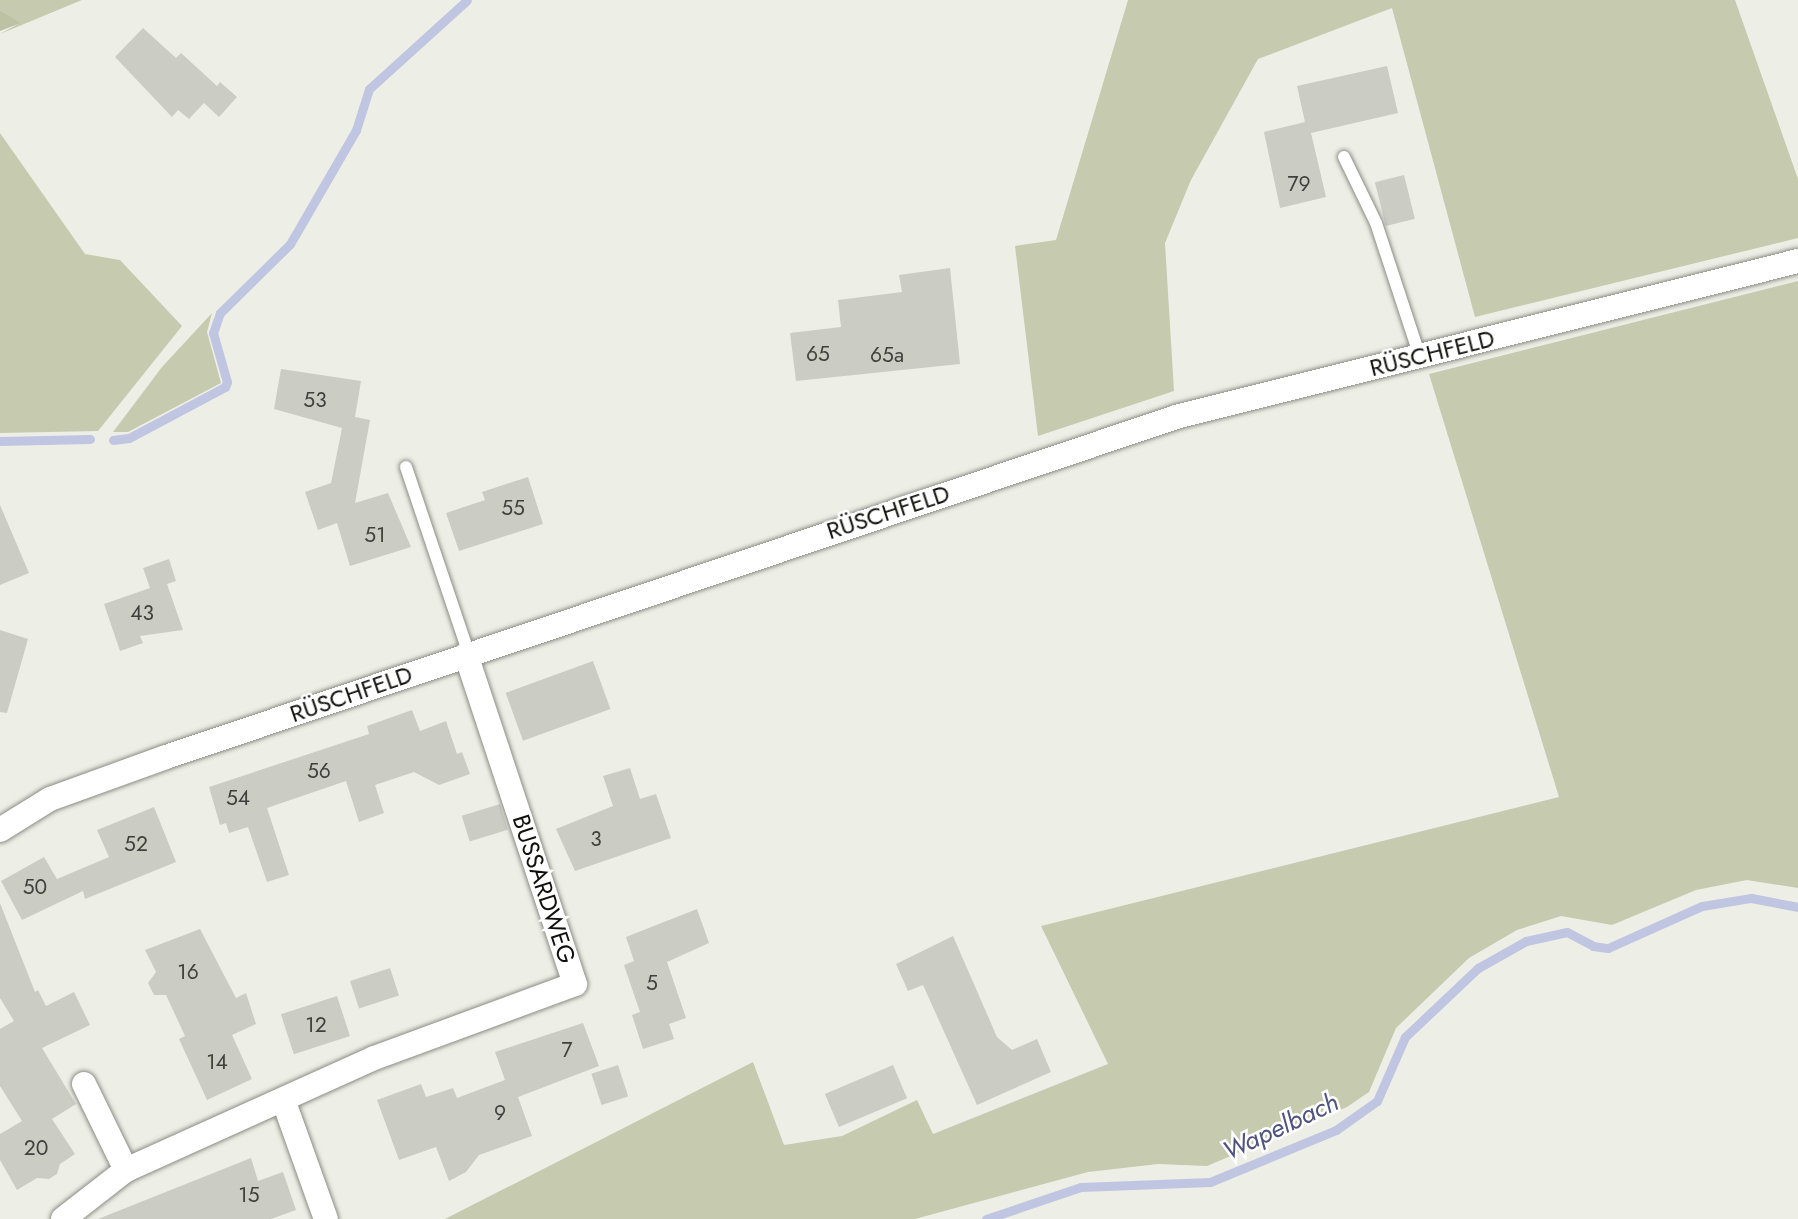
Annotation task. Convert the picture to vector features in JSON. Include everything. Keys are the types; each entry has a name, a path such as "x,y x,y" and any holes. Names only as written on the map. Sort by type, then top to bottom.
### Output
{"street":[{"name":"RÜSCHFELD","path":"0,830 50,799 1176,417 1798,261"},
{"name":"BUSSARDWEG","path":"62,1219 126,1170 284,1102 374,1058 575,984 468,655"},
{"path":"84,1084 126,1170"},
{"path":"284,1102 326,1219"}],"lane":[{"path":"1344,157 1376,223 1420,357"},
{"path":"406,467 468,655"}],"green space":[{"path":"0,0 82,0 0,34 20,23 0,10"},
{"path":"1128,0 1735,0 1798,179 1798,238 1475,317 1392,8 1258,59 1191,180 1165,243 1174,391 1038,436 1015,246 1056,240"},
{"path":"0,10 21,23 0,31"},
{"path":"0,133 85,254 120,260 182,326 98,431 0,433"},
{"path":"1798,281 1798,888 1747,880 1696,890 1612,925 1561,916 1517,930 1469,958 1396,1028 1369,1092 1347,1107 1207,1166 1158,1164 1088,1172 915,1219 445,1219 753,1062 784,1145 842,1136 917,1100 933,1134 1108,1064 1041,926 1559,797 1429,374"},
{"path":"212,313 207,332 221,383 128,432 113,432 162,367"}],"building":[{"path":"143,28 176,58 181,53 217,86 220,82 237,97 219,117 204,103 189,119 178,110 172,117 115,57"},
{"path":"1387,66 1398,113 1311,133 1326,197 1280,208 1264,132 1305,122 1297,86"},
{"path":"1404,175 1415,219 1386,226 1375,182"},
{"path":"950,268 960,364 796,381 790,333 841,327 838,300 902,292 899,275"},
{"path":"281,369 361,381 355,417 370,420 355,503 388,493 411,547 350,566 337,523 318,530 305,492 331,483 342,428 274,409"},
{"path":"528,477 543,524 459,551 446,513 485,500 482,492"},
{"path":"0,505 29,573 0,585"},
{"path":"169,559 176,581 167,584 183,630 140,636 143,643 120,651 104,604 150,588 143,568"},
{"path":"0,630 28,639 7,713 0,712"},
{"path":"593,661 610,709 523,741 506,693"},
{"path":"412,710 420,731 446,721 457,754 462,752 470,774 439,785 414,772 375,785 384,813 359,822 346,781 267,808 289,875 267,882 248,827 229,833 226,823 220,825 209,787 369,734 367,726"},
{"path":"630,768 640,799 656,794 671,838 575,871 556,829 613,806 603,776"},
{"path":"500,804 508,830 470,842 462,816"},
{"path":"154,807 176,862 85,899 83,891 22,920 1,881 44,857 57,879 109,857 97,830"},
{"path":"0,903 35,992 38,990 46,1006 74,992 90,1025 42,1048 76,1104 52,1119 75,1154 60,1164 57,1174 49,1179 37,1178 17,1190 0,1160 0,1134 22,1121 0,1086 0,1029 14,1021 0,998"},
{"path":"697,909 709,943 667,962 686,1018 669,1024 674,1039 643,1049 632,1015 640,1012 624,965 634,961 626,937"},
{"path":"200,929 236,998 246,993 256,1024 232,1035 252,1079 207,1100 179,1039 185,1036 166,995 154,995 148,983 156,972 145,950"},
{"path":"953,936 997,1037 1012,1050 1037,1039 1051,1072 977,1105 923,985 908,991 896,964"},
{"path":"390,968 399,996 359,1009 350,981"},
{"path":"337,996 350,1036 294,1054 281,1014"},
{"path":"583,1023 599,1066 518,1097 532,1136 479,1155 466,1172 449,1181 436,1147 399,1160 377,1100 421,1084 426,1097 453,1088 457,1098 505,1080 495,1052"},
{"path":"618,1065 628,1096 602,1105 591,1074"},
{"path":"893,1065 907,1098 839,1127 825,1094"},
{"path":"251,1158 258,1181 283,1172 296,1210 271,1219 98,1219"}],"waterway":[{"path":"113,440 129,438 225,387 227,382 213,333 220,313 290,244 356,130 369,89 467,0"},
{"path":"0,441 90,439"},
{"name":"Wapelbach","path":"986,1219 1081,1187 1210,1182 1336,1130 1377,1101 1405,1037 1478,968 1526,941 1567,932 1593,946 1608,948 1702,906 1751,898 1798,907"}]}
